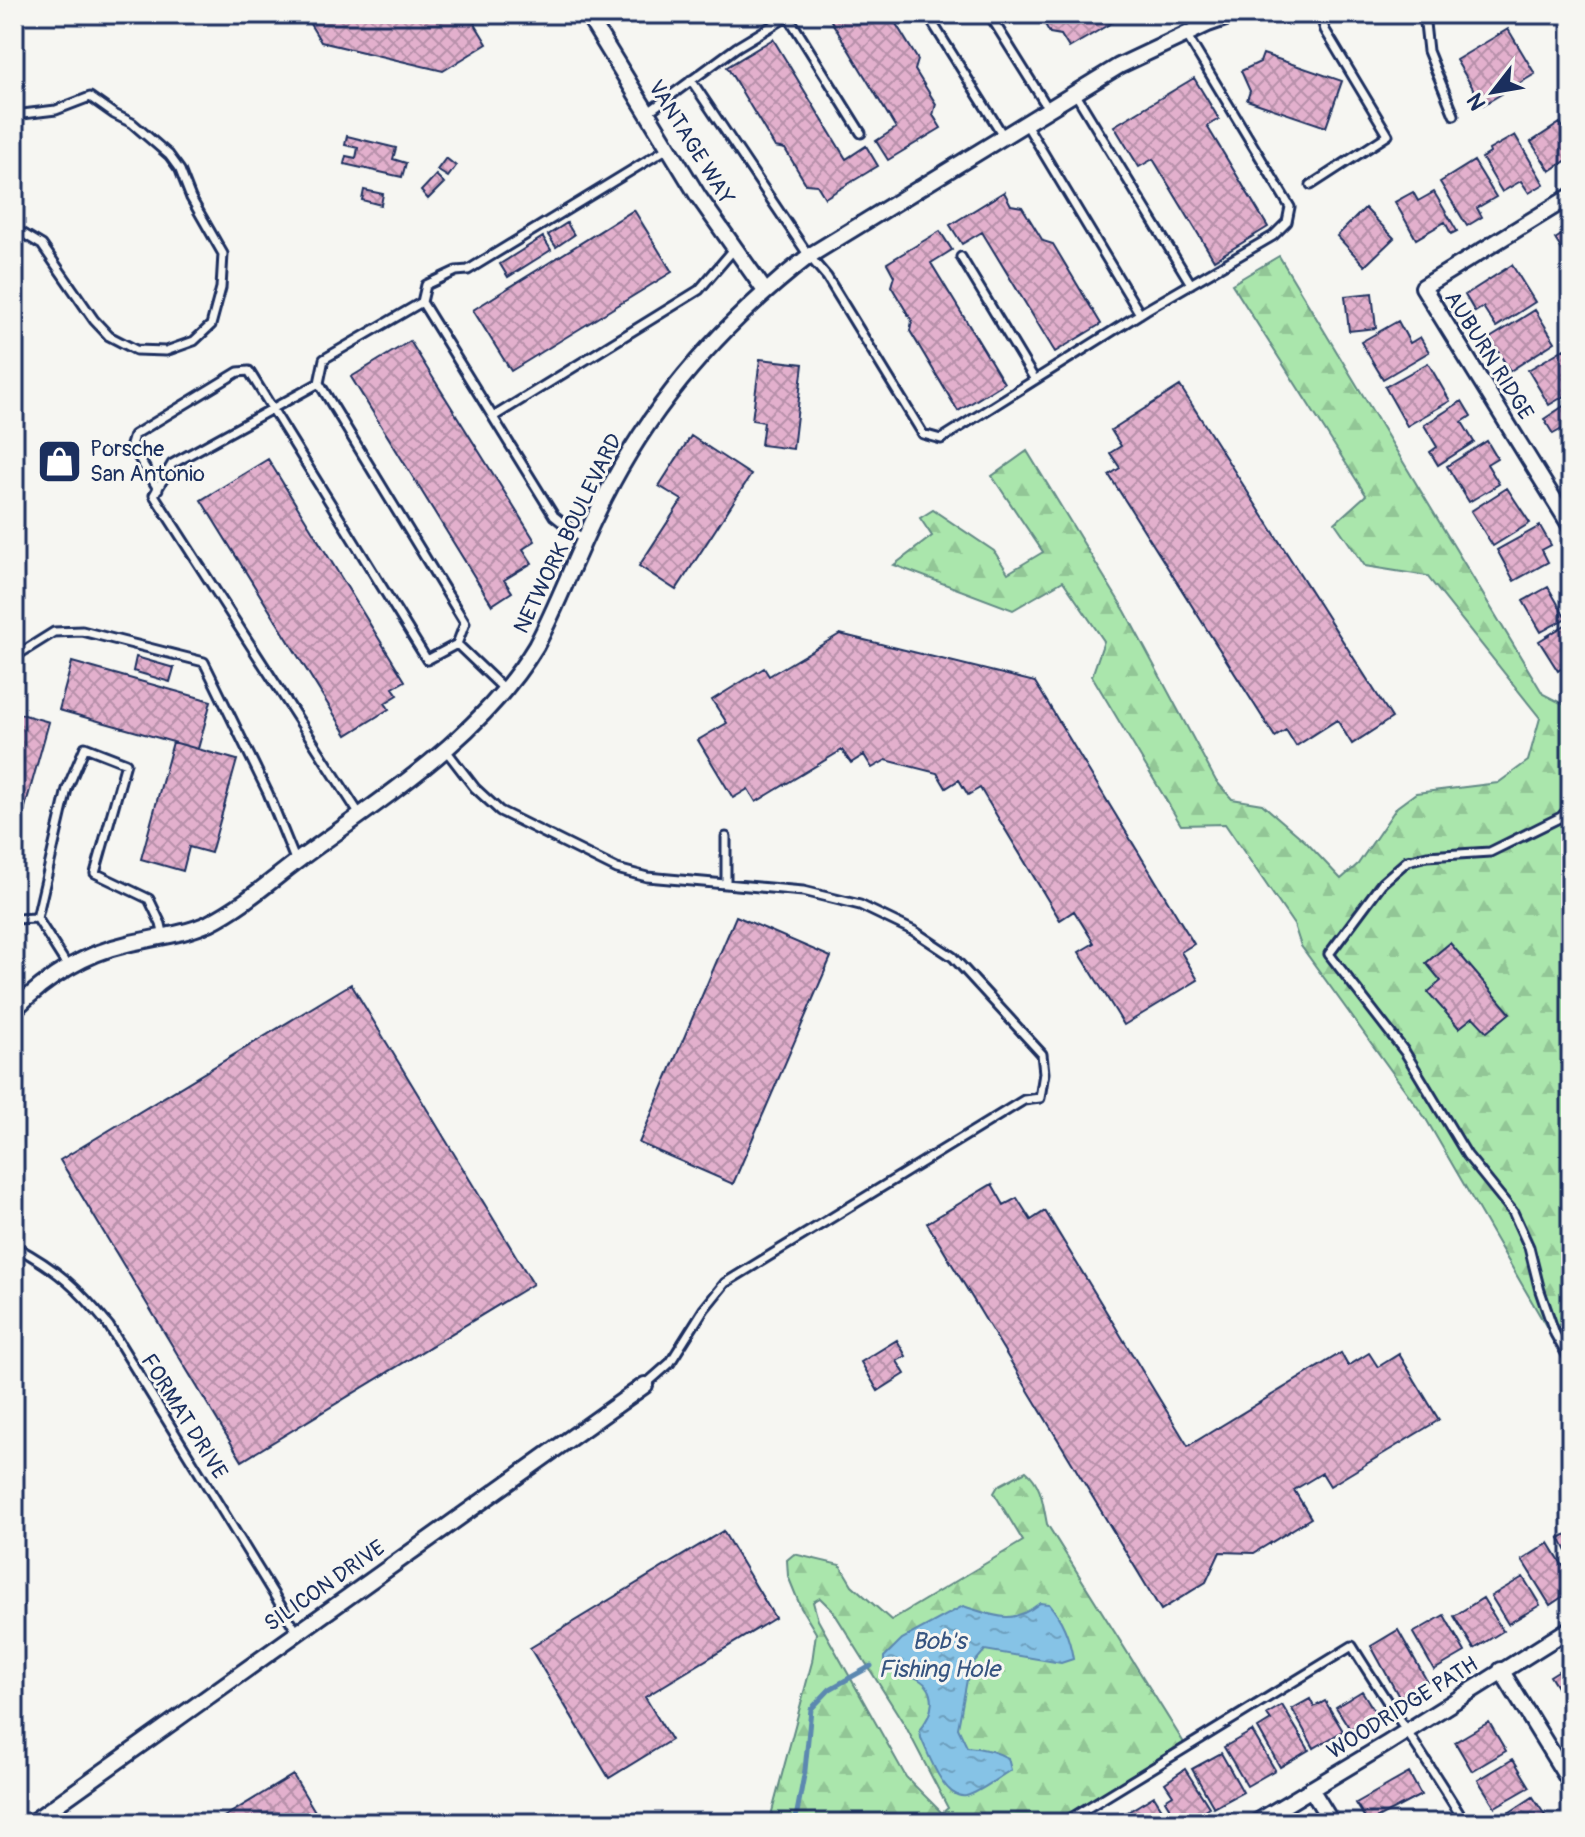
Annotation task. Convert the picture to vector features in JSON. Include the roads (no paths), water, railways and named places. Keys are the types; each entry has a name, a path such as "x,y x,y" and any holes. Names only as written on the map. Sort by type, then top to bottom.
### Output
{"street":[{"name":"VANTAGE WAY","path":"587,14 698,196 765,291"},
{"name":"NETWORK BOULEVARD","path":"14,1010 46,981 68,967 106,950 189,931 225,914 445,749 524,665 540,639 584,540 626,458 682,375 765,291 809,256 1119,66 1237,14"},
{"name":"AUBURN RIDGE","path":"1571,196 1423,287 1571,527"},
{"name":"SILICON DRIVE","path":"31,1823 645,1385"},
{"name":"WOODRIDGE PATH","path":"1255,1823 1571,1628"},
{"path":"1501,1670 1571,1784"},
{"path":"1311,1789 1332,1823"}],"lane":[{"path":"927,14 1004,137"},
{"path":"989,14 1049,110"},
{"path":"1311,185 1388,135 1325,30 1320,14"},
{"path":"1424,14 1428,51 1454,115"},
{"path":"647,113 737,47 790,15 861,133"},
{"path":"691,80 809,256 827,277 923,434 941,439 1140,314 1273,236 1287,222 1290,207 1186,34"},
{"path":"1075,93 1191,284"},
{"path":"14,115 56,110 90,97 132,123 169,155 180,170 191,198 223,254 221,288 211,325 194,341 166,351 136,350 109,336 94,320 42,245 14,228"},
{"path":"1026,124 1140,314"},
{"path":"584,540 554,516 422,302 426,285 456,271 468,270 668,148"},
{"path":"493,417 699,290 735,248"},
{"path":"961,257 1035,380"},
{"path":"158,489 131,445 134,435 238,372 249,371 427,660 457,644 465,623 319,383 324,359 422,302"},
{"path":"319,383 172,464 154,495 360,815"},
{"path":"14,657 54,632 82,631 204,662 268,793 296,862"},
{"path":"457,644 504,689"},
{"path":"68,967 37,918 67,789 85,747 126,763 95,873 149,899 164,937"},
{"path":"445,749 475,788 500,811 617,869 647,877 817,894 860,905 914,931 953,957 1042,1054 1044,1073 1040,1098 1024,1100 725,1283 704,1309 670,1363 645,1385"},
{"path":"1571,806 1561,817 1490,852 1427,856 1407,861 1382,883 1329,954 1405,1052 1467,1155 1513,1212 1529,1247 1555,1334 1571,1362"},
{"path":"726,837 726,884"},
{"path":"14,919 37,918"},
{"name":"FORMAT DRIVE","path":"14,1246 50,1265 82,1293 109,1326 297,1632"},
{"path":"1063,1823 1352,1646 1465,1823"}],"water":[{"name":"Bob's Fishing Hole","path":"1040,1603 1049,1604 1058,1616 1068,1637 1073,1659 1061,1663 985,1650 969,1669 958,1728 967,1747 988,1750 1008,1758 1011,1770 977,1791 966,1796 958,1795 938,1775 921,1738 920,1729 931,1710 929,1690 918,1679 888,1668 884,1665 884,1657 902,1639 963,1606 994,1616 1012,1617"}],"waterway":[{"path":"795,1823 805,1770 811,1709 830,1689 871,1666"}],"place":[{"name":"Porsche San Antonio","path":"59,461"}]}
